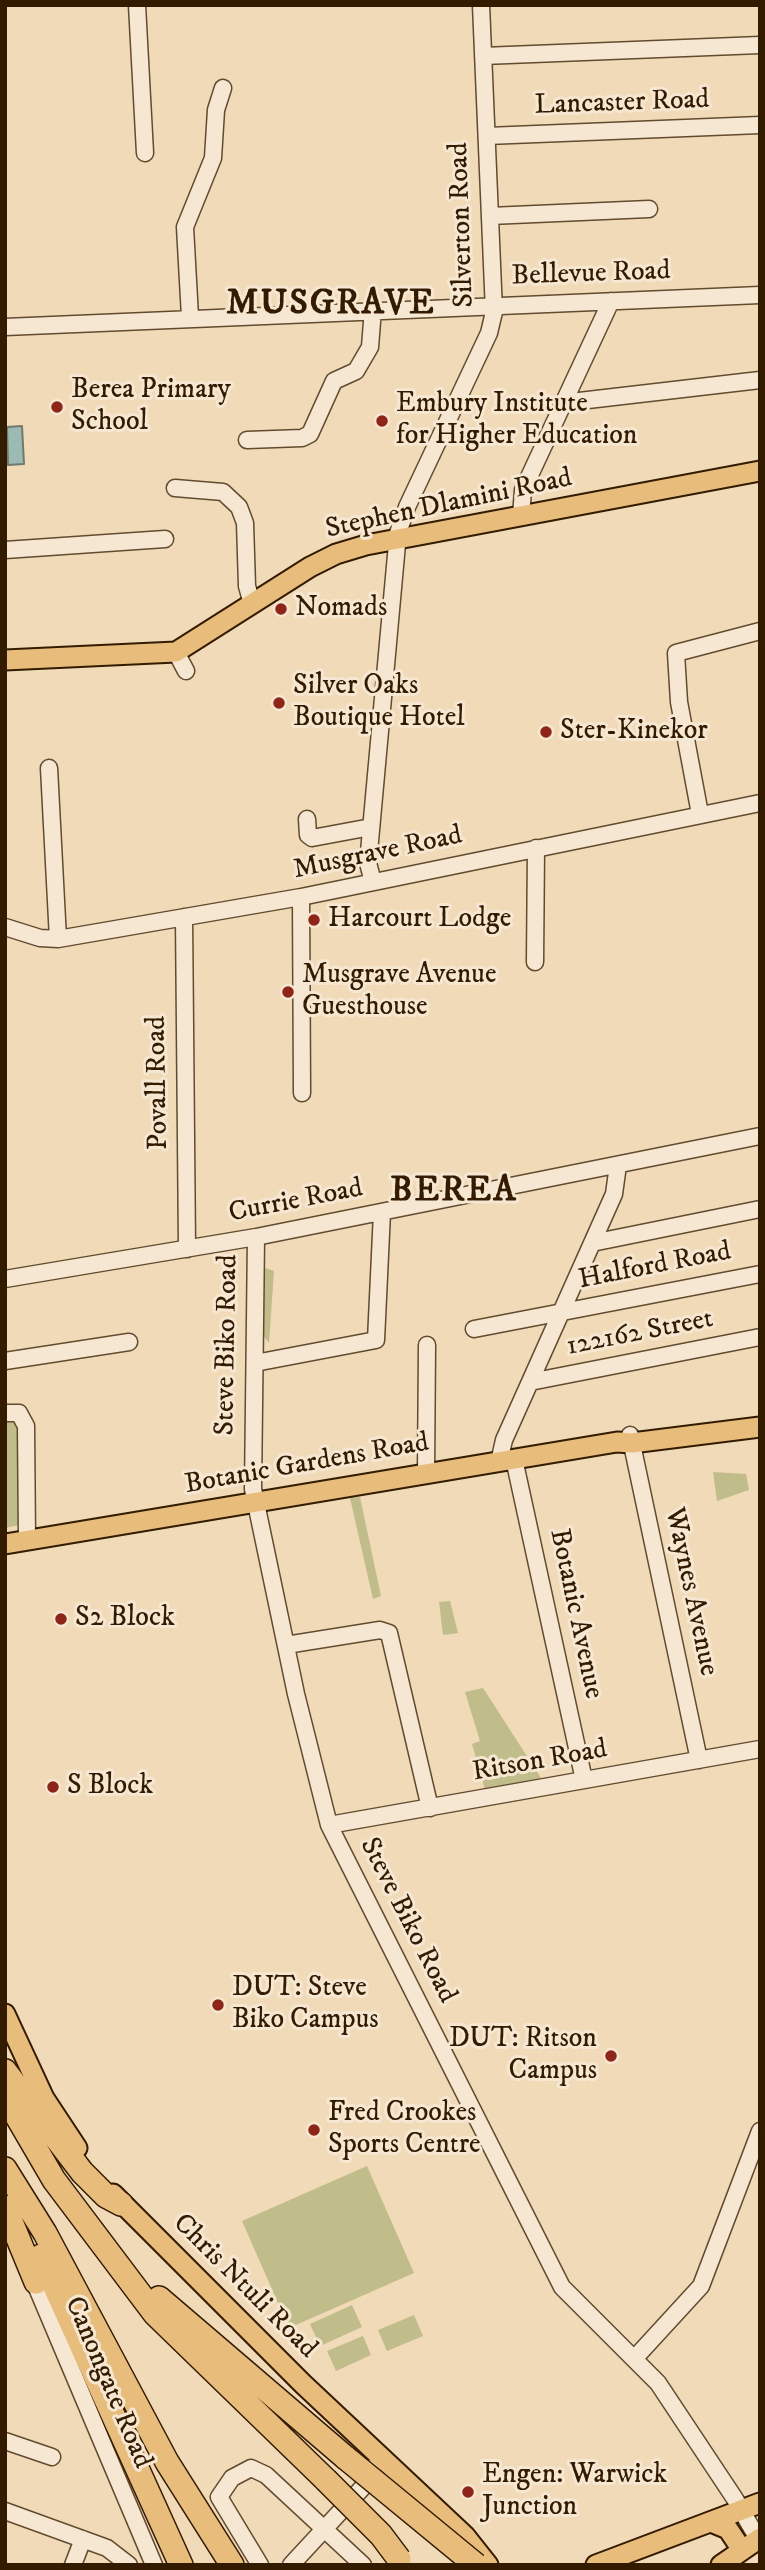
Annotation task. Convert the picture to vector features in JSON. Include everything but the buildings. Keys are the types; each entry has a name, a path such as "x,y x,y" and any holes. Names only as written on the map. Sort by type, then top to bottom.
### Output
{"highway":[{"path":"5,2071 82,2172 106,2196 121,2204"},
{"path":"5,2096 54,2180 181,2342 326,2480 380,2535 403,2565"},
{"path":"5,2169 41,2257 179,2560"},
{"path":"5,2169 45,2233 167,2462 232,2565"},
{"path":"5,2207 39,2288"},
{"path":"125,2273 150,2291 476,2565"}],"main road":[{"name":"Stephen Dlamini Road","path":"5,660 176,652 329,556 397,540 760,471"},
{"name":"Botanic Gardens Road","path":"5,1544 626,1440 759,1426"},
{"name":"Chris Ntuli Road","path":"5,2014 44,2098 84,2158 121,2204 303,2384 465,2536 488,2565"},
{"path":"596,2565 751,2506"},
{"path":"711,2522 753,2542 721,2565"}],"street":[{"path":"137,5 145,153"},
{"name":"Silverton Road","path":"373,882 368,863 397,540 407,507 489,333 495,304 481,5"},
{"path":"483,56 760,45"},
{"path":"190,317 185,231 213,158 216,110 223,88"},
{"name":"Lancaster Road","path":"487,136 760,125"},
{"path":"490,216 649,209"},
{"name":"Bellevue Road","path":"5,327 373,309 760,295"},
{"path":"521,516 523,490 611,301"},
{"path":"247,440 302,438 310,434 334,381 356,371 370,347 373,309"},
{"path":"562,403 760,380"},
{"path":"175,488 223,492 239,507 244,523 247,586 252,604"},
{"path":"5,550 165,538"},
{"path":"700,814 679,702 676,653 760,631"},
{"path":"176,652 186,671"},
{"path":"49,768 58,939"},
{"name":"Musgrave Road","path":"5,927 40,938 58,939 301,897 760,803"},
{"path":"307,819 307,835 312,838 371,827"},
{"path":"535,962 536,848"},
{"path":"301,897 302,1093"},
{"name":"Povall Road","path":"184,917 187,1249"},
{"name":"Currie Road","path":"5,1279 256,1237 760,1136"},
{"name":"Botanic Avenue","path":"583,1780 504,1440 614,1194 618,1165"},
{"path":"592,1243 760,1209"},
{"path":"255,1363 375,1341 382,1262 382,1212"},
{"name":"Steve Biko Road","path":"256,1237 255,1503 329,1825 562,2287 658,2383 751,2506 753,2542"},
{"name":"Halford Road","path":"474,1329 760,1274"},
{"name":"122162 Street","path":"530,1382 760,1337"},
{"path":"5,1361 129,1342"},
{"path":"426,1474 427,1345"},
{"path":"5,1413 19,1413 26,1426 27,1540"},
{"name":"Waynes Avenue","path":"626,1440 699,1760"},
{"path":"286,1645 387,1631 392,1640 430,1808"},
{"name":"Ritson Road","path":"329,1825 760,1748"},
{"path":"634,2359 701,2286 760,2131"},
{"name":"Canongate Road","path":"5,2224 39,2288 154,2565"},
{"path":"5,2441 52,2457"},
{"path":"291,2565 364,2486 376,2452"},
{"path":"260,2565 219,2502 221,2491 244,2470 251,2468 266,2475 363,2565"},
{"path":"5,2511 107,2548 129,2565"},
{"path":"73,2565 83,2539"}],"shaded area":[{"path":"262,1267 274,1271 269,1343 262,1334"},
{"path":"5,1417 13,1417 22,1425 20,1525 5,1528"},
{"path":"713,1472 746,1474 749,1490 717,1501"},
{"path":"360,1497 381,1596 373,1599 350,1498"},
{"path":"450,1601 458,1633 443,1635 439,1602"},
{"path":"483,1688 541,1778 485,1790 472,1744 480,1741 465,1692"},
{"path":"367,2166 414,2273 289,2328 242,2221"},
{"path":"352,2305 362,2327 320,2346 310,2324"},
{"path":"414,2315 423,2336 387,2351 378,2330"},
{"path":"363,2336 371,2355 336,2371 327,2351"}],"water":[{"path":"22,426 24,464 8,465 7,427"}],"place":[{"name":"Berea Primary School","path":"57,407"},
{"name":"Embury Institute for Higher Education","path":"382,421"},
{"name":"Nomads","path":"281,609"},
{"name":"Silver Oaks Boutique Hotel","path":"279,703"},
{"name":"Ster-Kinekor","path":"546,732"},
{"name":"Harcourt Lodge","path":"314,920"},
{"name":"Musgrave Avenue Guesthouse","path":"288,992"},
{"name":"S2 Block","path":"61,1619"},
{"name":"S Block","path":"53,1787"},
{"name":"DUT: Steve Biko Campus","path":"218,2005"},
{"name":"DUT: Ritson Campus","path":"611,2056"},
{"name":"Fred Crookes Sports Centre","path":"314,2130"},
{"name":"Engen: Warwick Junction","path":"468,2492"}],"district":[{"name":"MUSGRAVE","path":"331,306"},
{"name":"BEREA","path":"454,1193"}]}
